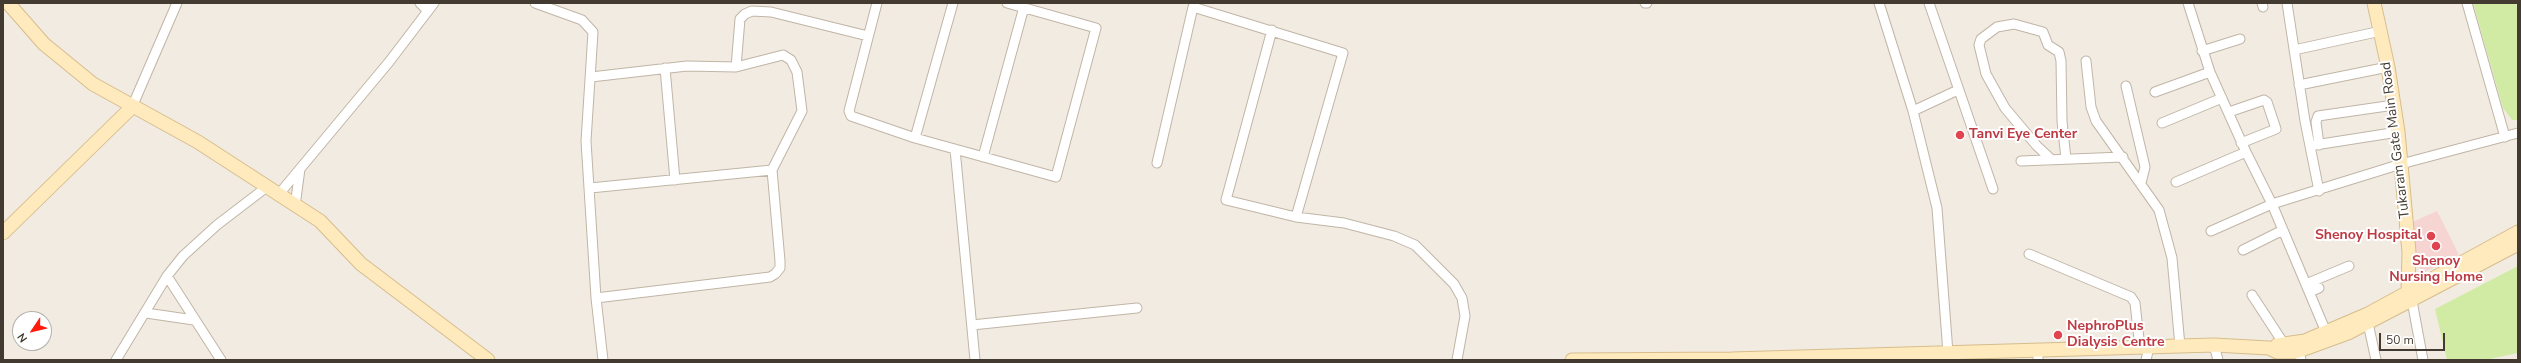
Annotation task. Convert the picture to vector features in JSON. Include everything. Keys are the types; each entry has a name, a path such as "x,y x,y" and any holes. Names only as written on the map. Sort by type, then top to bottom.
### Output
{"main road":[{"path":"8,3 29,29 65,62 93,84 198,142 320,221 361,264 488,360"},
{"name":"Tukaram Gate Main Road","path":"2374,3 2388,67 2398,132 2409,252 2410,297"},
{"path":"3,233 132,106"},
{"path":"2269,348 2277,352 2300,356 2368,323 2410,297 2496,250 2518,232"},
{"path":"2496,250 2518,244"},
{"path":"1573,360 1732,360 1867,357 1948,353 2038,355 2144,347 2214,345 2269,348 2305,341 2410,297"}],"street":[{"path":"132,106 177,3"},
{"path":"420,3 428,11"},
{"path":"279,194 389,62 434,3"},
{"path":"535,3 582,20 590,26 594,39 586,141 596,298 604,360"},
{"path":"877,3 850,115 915,138 1056,176 1096,28 1007,3"},
{"path":"915,138 953,3"},
{"path":"1879,3 1912,111 1937,208 1948,353"},
{"path":"1928,3 1993,189"},
{"path":"2189,3 2202,51 2210,72 2283,230 2312,287 2326,332"},
{"path":"2287,3 2299,85 2315,145"},
{"path":"2467,3 2505,136"},
{"path":"1157,163 1193,7 1272,30 1342,53 1296,217"},
{"path":"983,156 1024,8"},
{"path":"736,67 740,19 745,14 752,11 770,12 868,36"},
{"path":"2052,160 2037,146 2005,108 1986,74 1978,45 1981,39 1997,27 2014,24 2043,32 2048,45 2060,54 2062,121 2066,159"},
{"path":"1272,30 1226,200 1296,217 1344,223 1394,236 1415,245 1454,284 1462,298 1465,316 1457,360"},
{"path":"2294,50 2381,31"},
{"path":"2202,51 2240,39"},
{"path":"591,78 687,66 736,67 783,55 787,56 795,68 802,111 772,170 780,261 780,268 775,274 770,277 596,298"},
{"path":"2086,61 2093,115 2103,133 2123,157 2159,210 2172,258 2180,346"},
{"path":"2299,85 2388,67"},
{"path":"665,68 675,180"},
{"path":"2156,92 2210,72"},
{"path":"2126,86 2145,167 2141,183"},
{"path":"1912,111 1958,90"},
{"path":"2162,123 2222,98"},
{"path":"2229,112 2264,100 2267,102 2276,129 2242,143"},
{"path":"2319,190 2315,145 2316,122 2318,116 2394,105"},
{"path":"2315,145 2398,132"},
{"path":"2211,231 2272,204 2401,164 2518,133"},
{"path":"955,149 975,360"},
{"path":"2176,182 2246,152"},
{"path":"2021,161 2123,157"},
{"path":"295,206 300,168"},
{"path":"590,188 772,170"},
{"path":"116,360 146,313 167,276 196,243 268,186"},
{"path":"2243,250 2283,230"},
{"path":"2029,254 2130,298 2135,303 2146,360"},
{"path":"2312,287 2349,266"},
{"path":"167,276 221,360"},
{"path":"2252,296 2284,344"},
{"path":"2410,297 2423,360"},
{"path":"972,325 1137,308"},
{"path":"146,313 194,320"},
{"path":"2368,323 2376,360"},
{"path":"2214,345 2218,360"}],"shaded area":[{"name":"Shenoy Hospital","path":"2437,211 2459,255 2421,274 2416,248 2408,224"}],"green space":[{"path":"2473,3 2516,3 2518,11 2518,120 2512,120 2503,108"},
{"path":"2518,266 2518,353 2485,360 2447,360 2435,309"}],"place":[{"name":"Tanvi Eye Center","path":"1960,135"},
{"name":"Shenoy Hospital","path":"2431,236"},
{"name":"Shenoy Nursing Home","path":"2436,246"},
{"name":"NephroPlus Dialysis Centre","path":"2058,335"}]}
